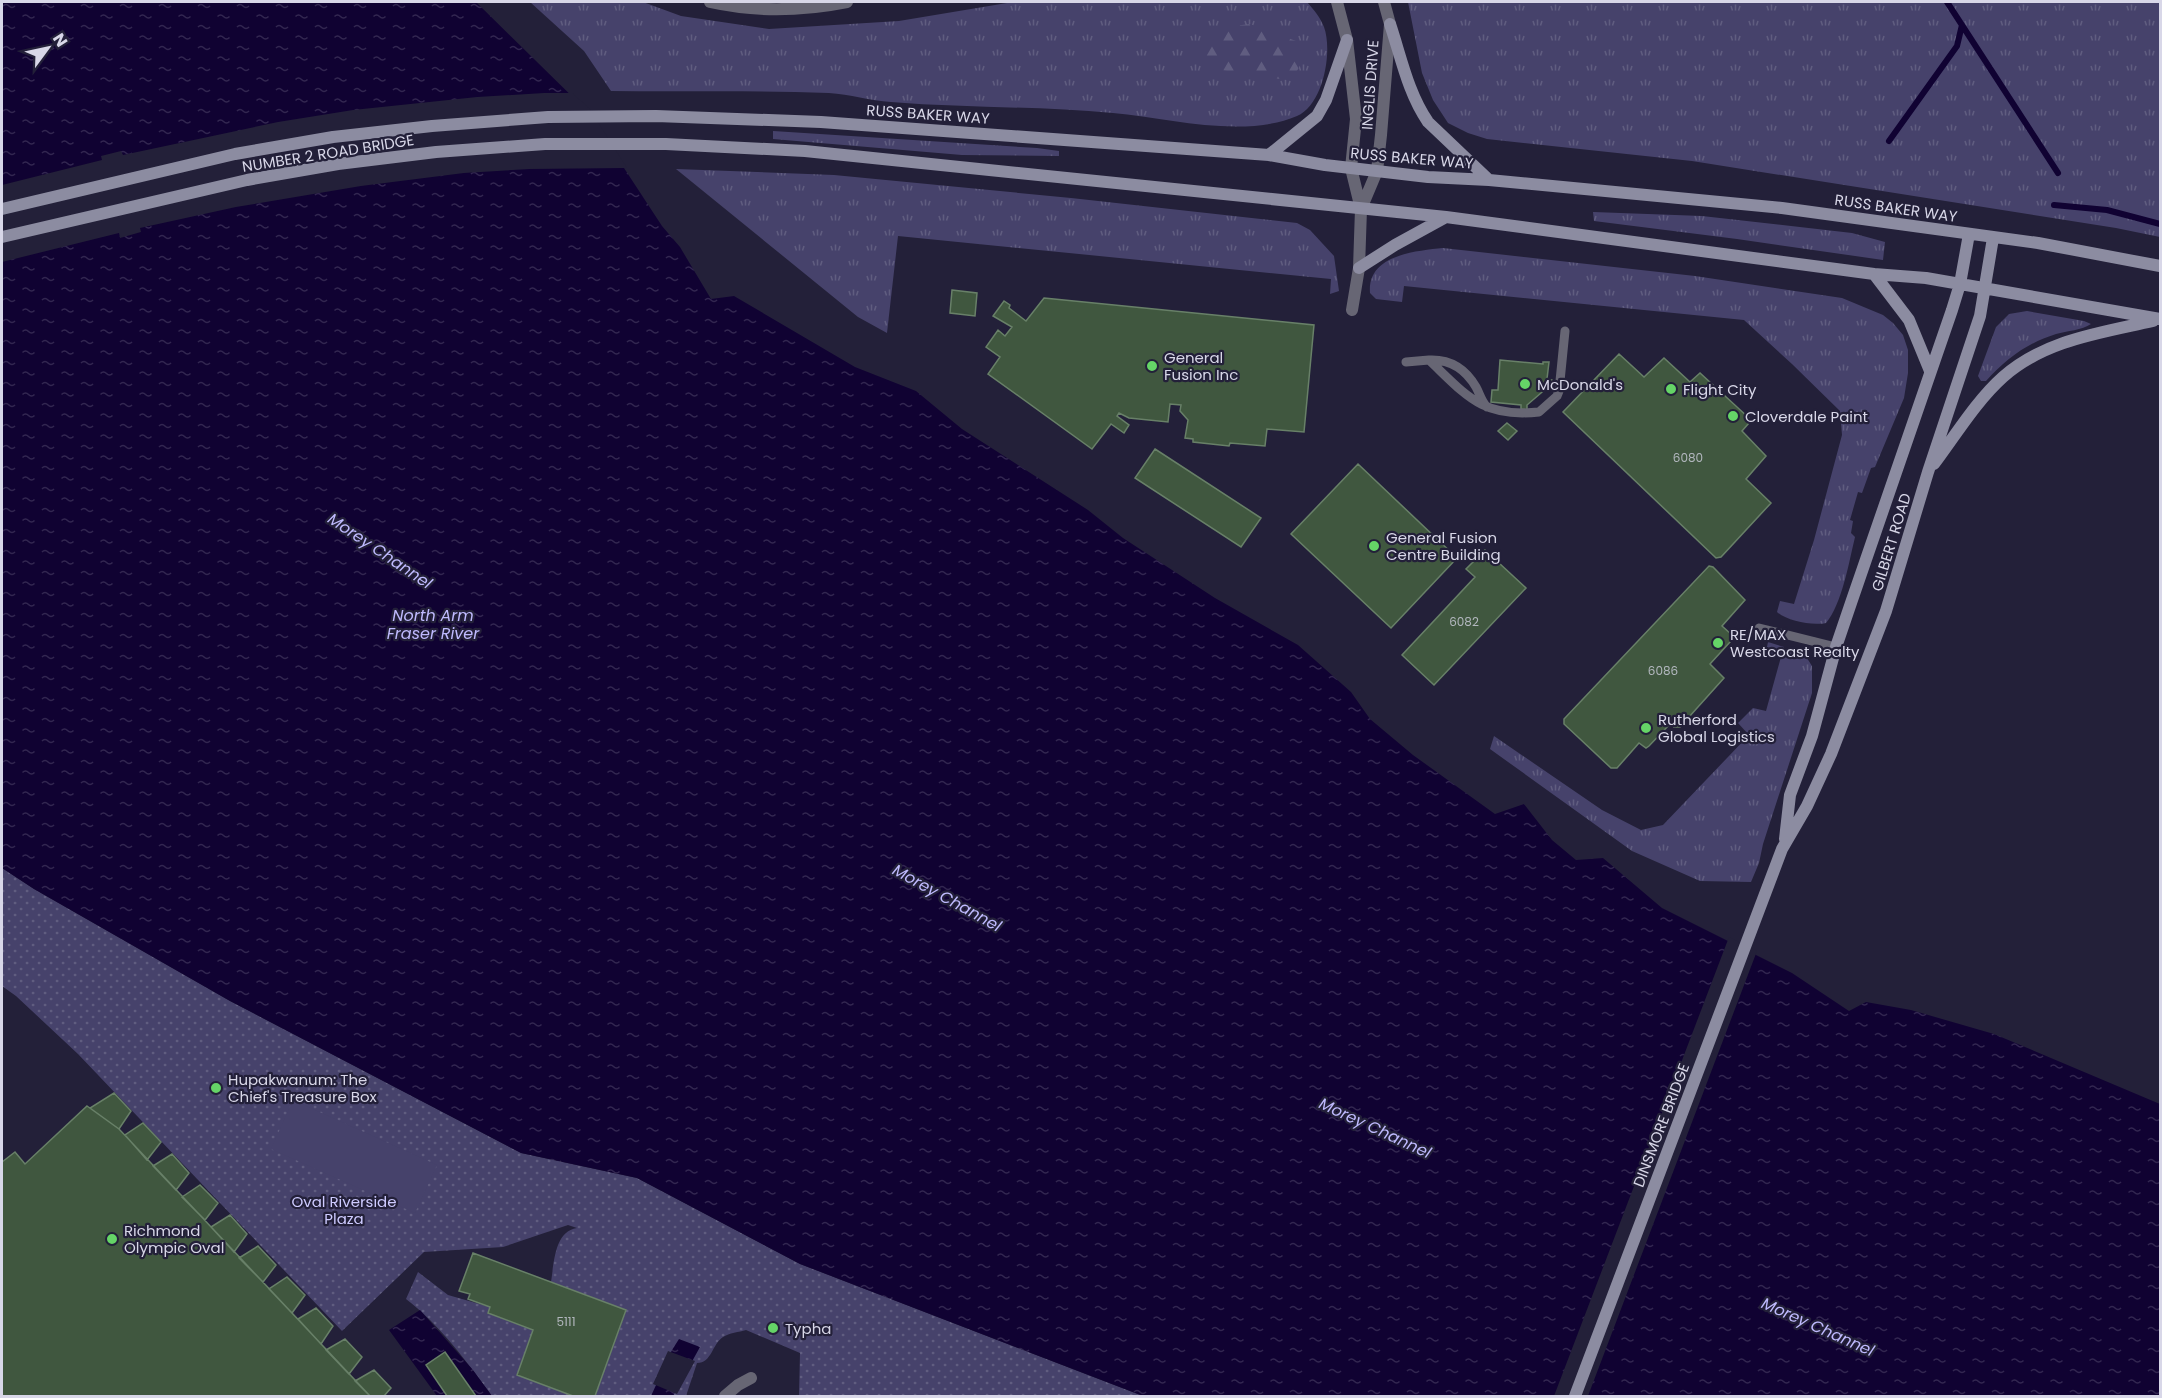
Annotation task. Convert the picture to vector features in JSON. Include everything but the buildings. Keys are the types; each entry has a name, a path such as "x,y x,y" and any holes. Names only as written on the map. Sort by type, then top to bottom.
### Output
{"main road":[{"path":"1390,24 1408,84 1421,111 1428,122 1489,180"},
{"path":"1269,155 1317,116 1326,100 1347,40"},
{"name":"RUSS BAKER WAY","path":"656,116 865,125 1269,155 1428,177 1489,180 1782,208 2038,243 2160,266"},
{"name":"NUMBER 2 ROAD BRIDGE","path":"2,209 235,154 333,137 548,117 656,116"},
{"name":"NUMBER 2 ROAD BRIDGE","path":"2,237 246,180 338,164 436,152 545,144 666,144 805,151 1361,209"},
{"path":"1361,209 1446,217 1874,274 1926,278 2160,319"},
{"path":"1359,268 1446,217"},
{"name":"GILBERT ROAD","path":"1784,843 1790,795 1812,736 1836,647 1960,284 1969,234"},
{"name":"GILBERT ROAD","path":"1776,864 1784,843 1807,806 1835,744 1886,611 1928,472 1975,332 1993,238"},
{"path":"1874,274 1909,320 1930,371"},
{"path":"1928,472 1984,397 2002,377 2028,358 2059,343 2160,319"},
{"name":"DINSMORE BRIDGE","path":"1575,1396 1776,864"}],"street":[{"path":"710,2 732,7 798,9 847,2"},
{"name":"INGLIS DRIVE","path":"1337,2 1347,40 1356,119 1351,168 1361,209"},
{"name":"INGLIS DRIVE","path":"1361,209 1377,171 1390,24 1384,2"},
{"path":"1352,310 1359,268 1361,209"},
{"path":"725,1396 751,1378"}],"lane":[{"path":"1429,360 1474,402 1510,413 1539,412 1557,396 1559,391 1565,330"},
{"path":"1406,362 1441,359 1455,364 1472,382 1484,404 1489,408"},
{"path":"1759,628 1836,647"}],"green space":[{"path":"530,2 643,2 681,16 769,29 899,21 1013,2 1307,2 1324,27 1327,50 1324,77 1313,101 1306,110 1297,116 1276,123 1253,126 1206,125 1085,111 891,102 829,93 611,91 584,51"},
{"path":"1408,2 2160,2 2160,237 2116,228 1692,161 1487,139 1448,123 1433,100 1422,73"},
{"path":"1250,24 1296,41 1301,58 1299,67 1293,76 1287,80 1214,69 1202,59 1207,46 1234,26"},
{"path":"773,131 1037,148 1059,151 1059,156 962,155 773,139"},
{"path":"676,169 834,175 1297,223 1310,230 1334,256 1339,291 1330,294 1331,279 898,236 887,333 858,317"},
{"path":"1593,212 1702,216 1852,233 1885,242 1883,260 1594,221"},
{"path":"1443,248 1695,276 1842,298 1883,315 1893,323 1903,335 1908,350 1908,373 1904,398 1875,467 1871,468 1862,493 1858,492 1850,520 1853,521 1851,533 1855,537 1847,570 1841,594 1826,623 1800,622 1777,612 1780,601 1794,604 1842,435 1840,411 1792,364 1744,320 1404,286 1402,302 1376,299 1370,293 1371,280 1376,270 1384,263 1395,257"},
{"path":"2027,311 2091,324 2056,334 2026,347 2009,359 1986,381 1981,381 1978,376 1996,327 2009,314"},
{"path":"1768,642 1805,655 1812,666 1812,693 1751,882 1700,881 1632,851 1490,749 1494,736 1602,810 1641,830 1663,825 1749,735 1738,723 1753,708 1766,711 1781,657 1766,652"},
{"name":"Oval Riverside Plaza","path":"2,868 34,889 230,1001 521,1153 637,1178 800,1264 1143,1396 799,1396 800,1353 746,1330 723,1337 706,1360 697,1363 686,1396 595,1396 626,1311 551,1282 559,1242 569,1230 577,1228 568,1225 503,1247 424,1252 342,1331 78,1054 16,996 2,986"},
{"path":"293,1100 437,1165 415,1213 271,1149"},
{"path":"418,1272 448,1295 490,1307 488,1313 533,1330 517,1375 573,1396 492,1396 442,1332 406,1299"}],"water":[{"name":"North Arm Fraser River","path":"2,2 476,2 586,110 662,226 680,247 711,299 734,296 855,367 916,391 962,429 1088,510 1123,538 1215,598 1298,645 1351,692 1370,719 1413,755 1495,814 1524,804 1552,840 1576,860 1603,858 1662,908 1792,973 1849,1011 1866,1002 1911,1010 1994,1034 2160,1104 2160,1396 1143,1396 800,1264 637,1178 521,1153 230,1001 34,889 2,868"},
{"path":"420,1310 473,1370 492,1396 437,1396 389,1330"},
{"path":"679,1339 700,1347 673,1396 651,1396 672,1350"}],"pier":[{"path":"572,93 589,108 627,168 530,169 464,173 361,186 236,207 140,228 141,232 120,238 119,233 2,262 2,185 102,160 101,156 121,151 123,155 278,122 353,110 477,97"},
{"path":"1729,937 1757,951 1588,1396 1554,1396"},
{"path":"668,1351 695,1361 677,1394 653,1384"}],"waterway":[{"path":"1947,2 2058,173"},
{"path":"1889,141 1957,46 1962,25"},
{"path":"2054,205 2107,210 2160,224"}],"place":[{"name":"General Fusion Inc","path":"1152,366"},
{"name":"McDonald's","path":"1525,384"},
{"name":"Flight City","path":"1671,389"},
{"name":"Cloverdale Paint","path":"1733,416"},
{"name":"General Fusion Centre Building","path":"1374,546"},
{"name":"RE/MAX Westcoast Realty","path":"1718,643"},
{"name":"Rutherford Global Logistics","path":"1646,728"},
{"name":"Hupakwanum: The Chief's Treasure Box","path":"216,1088"},
{"name":"Richmond Olympic Oval","path":"112,1239"},
{"name":"Typha","path":"773,1328"}],"water label":[{"name":"Morey Channel","path":"380,551"},
{"name":"Morey Channel","path":"947,898"},
{"name":"Morey Channel","path":"1375,1128"},
{"name":"Morey Channel","path":"1818,1327"}]}
